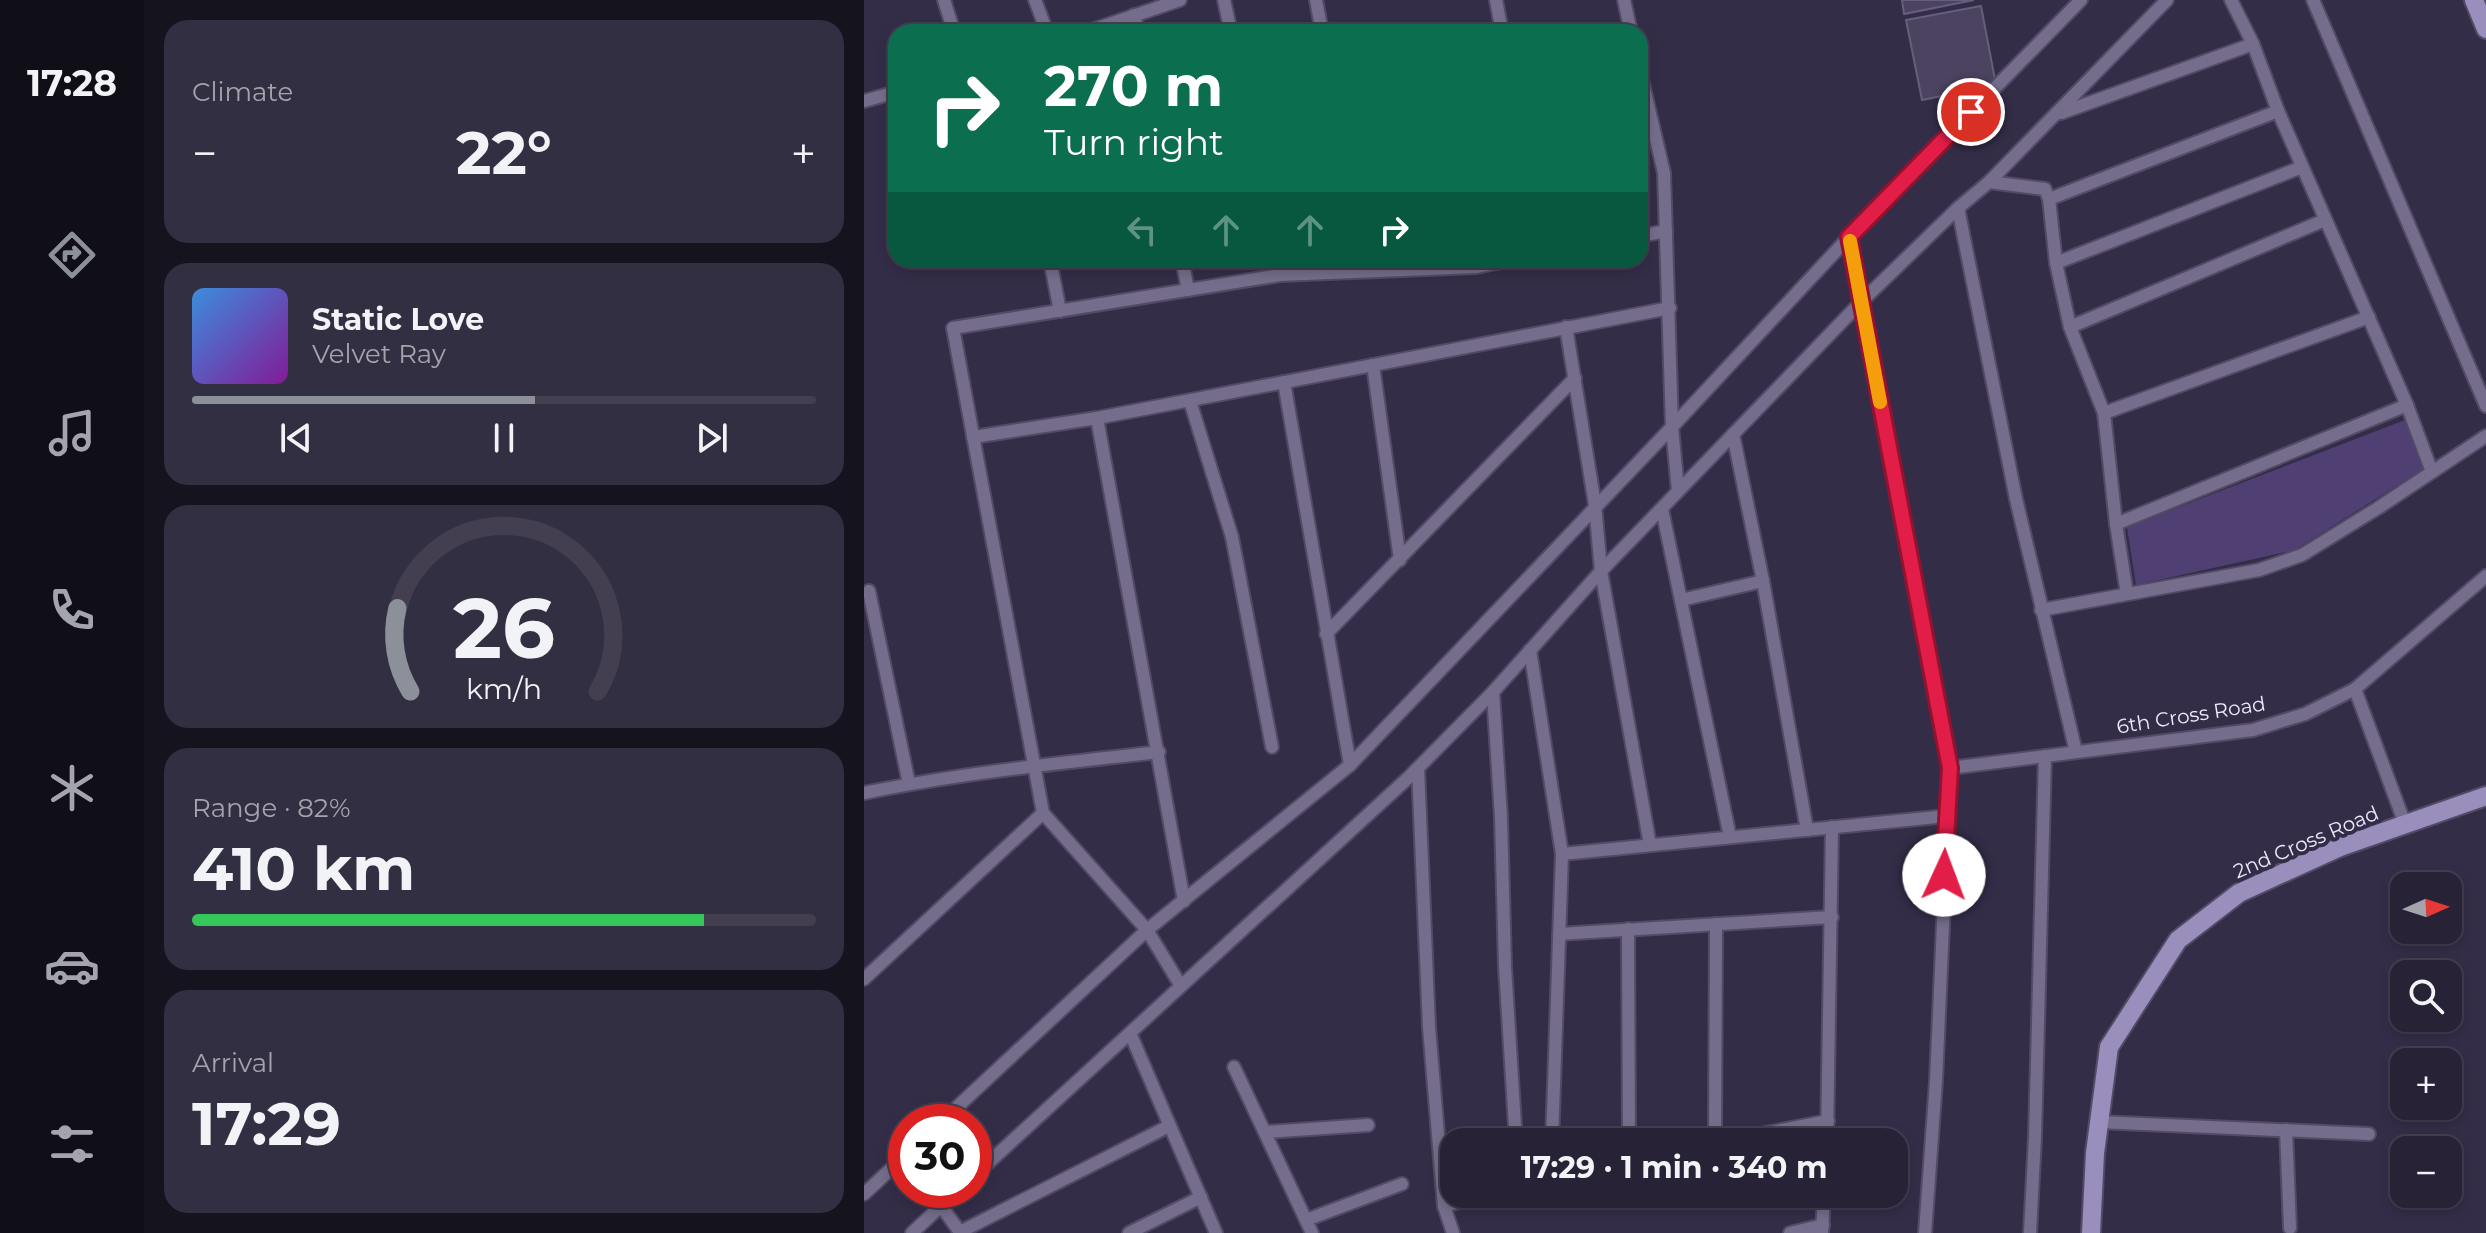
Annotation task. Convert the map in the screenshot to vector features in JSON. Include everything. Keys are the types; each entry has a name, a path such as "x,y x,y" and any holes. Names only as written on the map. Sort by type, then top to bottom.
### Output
{"street":[{"path":"944,0 952,24"},
{"path":"1035,0 1044,24"},
{"path":"1109,24 1180,0"},
{"path":"1224,0 1229,24"},
{"path":"1316,0 1320,24"},
{"path":"1496,0 1500,24"},
{"path":"1624,0 1629,24"},
{"path":"960,1104 1147,930 1350,765 1849,237 2081,0"},
{"path":"992,1160 1418,768 1493,692 1601,571 1861,302 1989,182 2167,0"},
{"path":"2231,0 2253,44 2278,111 2407,405 2432,472"},
{"path":"2313,0 2486,406"},
{"path":"2474,0 2486,29"},
{"path":"1134,15 1136,24"},
{"path":"2055,115 2253,44"},
{"path":"864,101 888,94"},
{"path":"1648,105 1664,173 1672,427 1678,491"},
{"path":"2049,199 2278,111"},
{"path":"2056,263 2302,167"},
{"path":"1989,182 2045,189 2049,199 2056,263 2070,327 2104,413 2127,594"},
{"path":"1958,208 2016,499 2076,752"},
{"path":"2070,327 2325,220"},
{"path":"1648,234 1666,231"},
{"path":"1849,237 1950,768 1936,1081 1925,1233"},
{"path":"1052,268 1060,311"},
{"path":"1184,268 1188,290"},
{"path":"1279,268 1280,275"},
{"path":"1181,986 1147,930 1043,813 953,328 1280,275 1348,268"},
{"path":"973,437 1190,401 1670,308"},
{"path":"2104,413 2369,317"},
{"path":"1566,327 1595,505 1601,571 1650,845"},
{"path":"1373,365 1400,560"},
{"path":"1326,634 1575,378"},
{"path":"1284,382 1350,765"},
{"path":"1190,401 1232,537 1272,747"},
{"path":"2116,524 2407,405"},
{"path":"1097,418 1184,901"},
{"path":"1733,434 1763,581 1807,830"},
{"path":"2041,610 2259,570 2302,555 2486,436"},
{"path":"1662,509 1730,837"},
{"name":"6th Cross Road","path":"1950,768 2253,730 2305,714 2355,689 2486,576"},
{"path":"1681,600 1763,581"},
{"path":"869,591 909,784"},
{"path":"1530,650 1562,854 1552,1128"},
{"path":"2355,689 2405,824"},
{"path":"1493,692 1515,1128"},
{"path":"864,793 1035,766 1159,752"},
{"path":"2030,1233 2045,756"},
{"path":"1418,768 1429,1027 1440,1158"},
{"name":"2nd Cross Road","path":"2091,1233 2095,1153 2109,1047 2178,940 2239,893 2340,847 2486,796"},
{"path":"864,979 1043,813"},
{"path":"1562,854 1947,816"},
{"path":"1828,1128 1832,827"},
{"path":"1559,934 1832,917"},
{"path":"1716,924 1717,1128"},
{"path":"1628,929 1629,1128"},
{"path":"1130,1033 1216,1233"},
{"path":"1234,1067 1312,1233"},
{"path":"1791,1128 1828,1121"},
{"path":"2099,1122 2369,1134"},
{"path":"1265,1132 1368,1125"},
{"path":"942,1208 960,1233 1169,1126"},
{"path":"2286,1130 2290,1228"},
{"path":"864,1194 888,1172"},
{"path":"1306,1220 1402,1184"},
{"path":"1129,1233 1201,1197"},
{"path":"912,1233 939,1208"},
{"path":"1445,1208 1453,1233"},
{"path":"1790,1233 1822,1229 1823,1208"}],"shaded area":[{"path":"2405,420 2423,469 2295,550 2136,585 2127,527"}],"building":[{"path":"1902,0 1974,0 1904,14"},
{"path":"1981,6 1996,85 1922,100 1906,20"}],"slow traffic":[{"path":"1850,241 1880,402"}],"route":[{"path":"1944,875 1950,768 1849,237 1971,112"}]}
